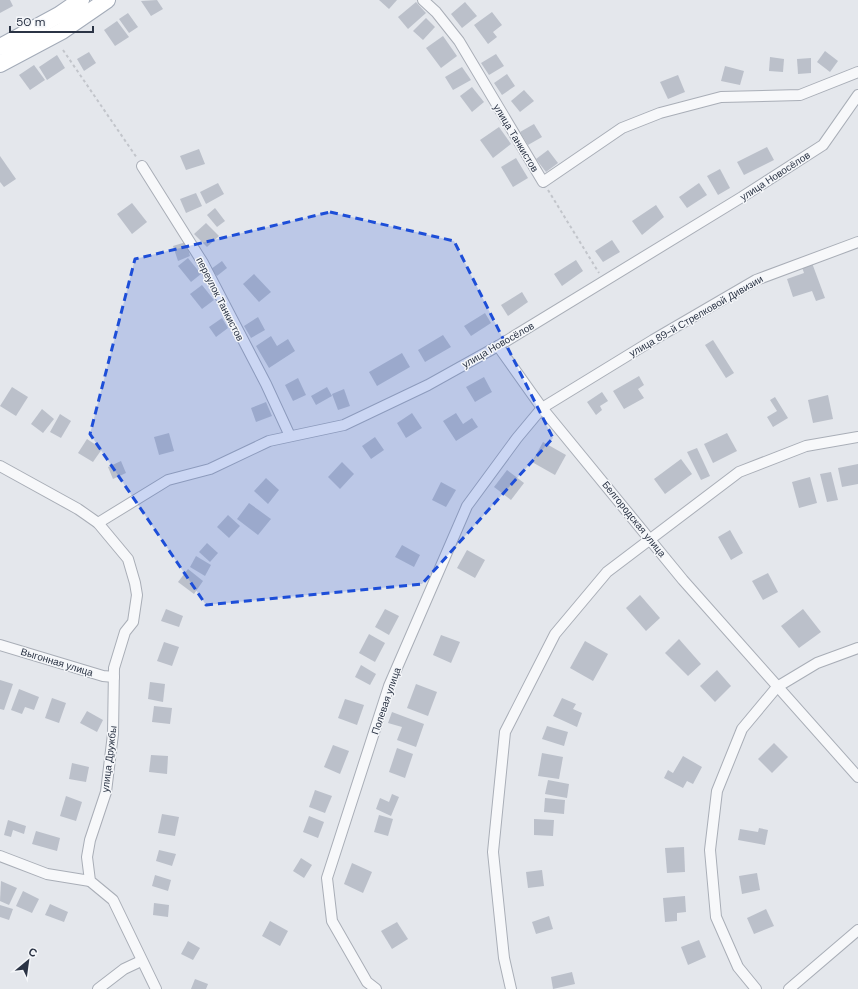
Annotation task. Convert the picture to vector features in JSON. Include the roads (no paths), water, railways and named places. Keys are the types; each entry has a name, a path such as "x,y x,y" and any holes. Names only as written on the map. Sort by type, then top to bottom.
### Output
{"main road":[{"path":"0,47 59,15 81,0"},
{"path":"0,64 62,31 107,0"}],"street":[{"name":"улица Танкистов","path":"423,0 436,12 459,41 543,182 622,128 660,113 721,97 800,95 858,72"},
{"name":"улица Новосёлов","path":"98,523 168,480 210,469 269,441 344,425 428,385 498,346 742,197 823,144 858,95"},
{"name":"переулок Танкистов","path":"142,166 203,263 266,384 290,436"},
{"name":"улица 89-й Стрелковой Дивизии","path":"542,408 653,340 756,280 858,242"},
{"name":"Белгородская улица","path":"498,346 542,408 650,538 777,687 858,777"},
{"name":"Полевая улица","path":"376,989 367,982 332,921 328,878 389,686 467,506 517,438 542,408"},
{"path":"511,989 504,958 493,852 505,732 555,634 607,572 650,538 683,516 739,472 806,446 858,437"},
{"path":"0,466 78,509 98,523"},
{"name":"улица Дружбы","path":"90,881 87,857 90,840 106,792 113,734 114,677 116,659 125,632 133,622 137,595 128,559 98,523"},
{"name":"Выгонная улица","path":"0,645 103,676 114,677"},
{"path":"756,989 738,967 716,917 710,850 716,791 742,729 777,687 817,663 858,648"},
{"path":"0,856 47,874 90,881 113,900 141,961 156,989"},
{"path":"789,989 858,930"},
{"path":"98,989 124,970 141,961"}]}
